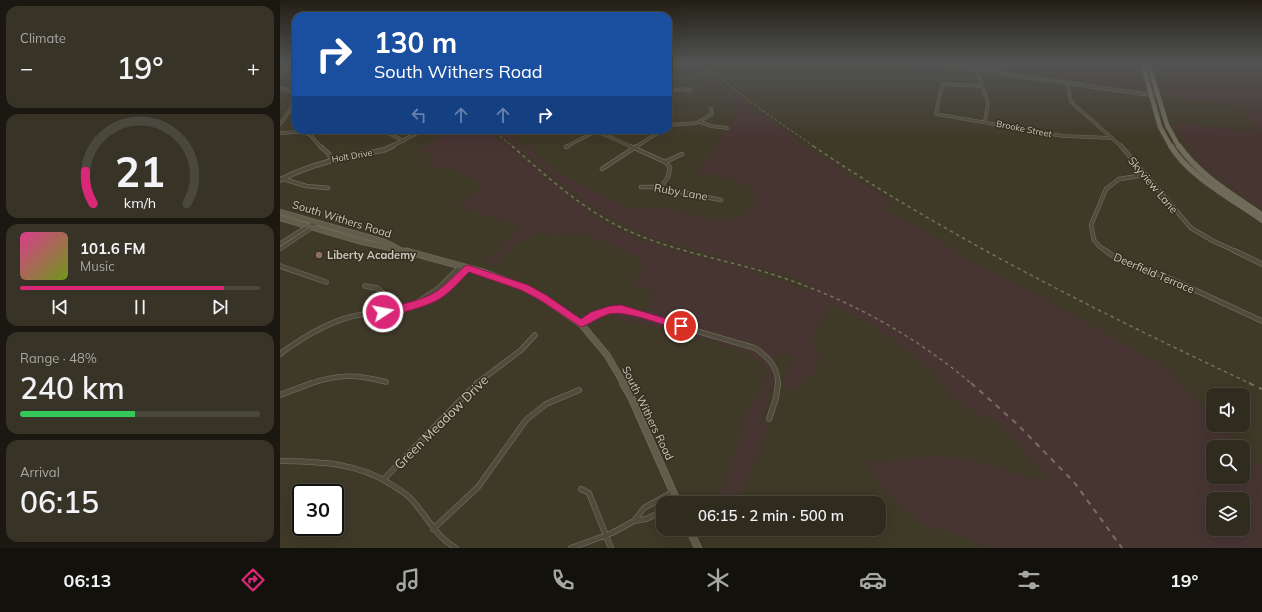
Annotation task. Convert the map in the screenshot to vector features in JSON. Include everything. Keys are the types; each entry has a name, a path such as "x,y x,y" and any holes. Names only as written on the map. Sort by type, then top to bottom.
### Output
{"main road":[{"path":"1149,88 1162,130 1171,147 1183,161 1220,193 1262,220"},
{"path":"1156,88 1170,134 1184,154 1218,185 1262,214"},
{"name":"South Withers Road","path":"280,212 313,225 368,243 387,248 397,248 468,268 525,288 543,298 581,324 607,355 631,397 675,496"},
{"name":"South Withers Road","path":"280,218 313,225"},
{"path":"692,536 698,548"}],"street":[{"path":"280,88 292,92"},
{"name":"Brooke Street","path":"941,88 936,114 985,121 1063,136 1112,138"},
{"path":"984,88 988,103 985,121"},
{"name":"Skyview Lane","path":"1067,88 1071,102 1112,138 1181,218 1196,232 1262,264"},
{"path":"1099,88 1158,96"},
{"path":"672,91 682,89 690,90"},
{"path":"280,124 292,108"},
{"path":"672,125 688,125 706,120 712,114 711,109"},
{"path":"700,122 711,126 727,128"},
{"path":"280,133 292,132"},
{"path":"308,134 330,154 331,160"},
{"path":"390,134 404,141"},
{"name":"Holt Drive","path":"281,179 306,167 331,160 372,153 404,141 416,134"},
{"path":"566,146 589,134"},
{"path":"602,134 665,162 670,167 670,174 660,188"},
{"path":"602,169 656,134"},
{"path":"665,162 682,154"},
{"name":"Deerfield Terrace","path":"1145,175 1119,179 1106,188 1091,225 1091,233 1097,244 1116,258 1177,282 1262,321"},
{"path":"281,179 306,186 328,188"},
{"name":"Ruby Lane","path":"642,187 660,188 721,200"},
{"path":"280,244 313,225"},
{"path":"280,249 313,225"},
{"path":"280,266 326,282"},
{"path":"415,304 439,288 461,266"},
{"path":"280,354 303,337 333,323 358,315 403,308 433,298 468,268"},
{"path":"365,286 375,287 382,291 386,300 383,312"},
{"path":"581,324 594,315 610,310 621,309 755,348 767,357 776,370 779,382 777,394 769,419"},
{"name":"Green Meadow Drive","path":"384,479 472,388 491,371 528,346 535,335"},
{"path":"280,395 324,378 344,375 363,375 386,382"},
{"path":"433,529 464,502 483,480 520,426 532,414 545,404 579,390"},
{"path":"280,461 329,462 359,468 384,479 410,498 433,529 447,544 456,548"},
{"path":"580,489 589,492 611,548"},
{"path":"634,521 644,508 673,492"},
{"path":"571,548 606,535 634,521 646,519 656,514"}],"shaded area":[{"path":"717,88 726,88 791,136 894,202 885,208 928,232 941,242 980,265 1044,297 1054,306 1151,359 1160,361 1206,411 1206,432 1226,432 1233,440 1206,440 1206,484 1250,484 1250,457 1262,468 1262,548 996,548 924,525 881,487 866,463 934,456 965,458 1046,483 1044,475 996,420 978,414 955,400 933,371 891,337 841,310 829,307 820,319 812,339 819,354 816,371 794,390 784,390 783,379 792,356 781,353 770,365 773,382 763,419 767,432 743,487 736,496 720,496 746,415 768,375 757,358 725,344 614,316 620,313 641,318 647,311 655,295 652,289 630,284 642,271 642,260 584,232 555,236 541,232 515,245 494,266 484,263 520,229 519,224 459,207 481,189 481,185 453,170 445,168 426,168 434,159 435,155 418,151 443,134 493,134 588,211 615,228 640,239 664,247 754,272 813,292 815,286 784,275 654,239 609,219 567,188 500,134 508,134 523,147 527,146 561,174 629,208 668,209 705,218 735,219 748,213 756,201 751,187 736,180 697,171 730,126 738,106"},
{"path":"1107,88 1143,88 1144,93"},
{"path":"1162,88 1262,88 1262,109 1164,95"},
{"path":"1241,109 1262,112 1262,208 1220,181 1198,161 1180,138 1174,123 1256,132"}],"railway":[{"path":"732,88 815,147"},
{"path":"498,134 513,147"},
{"path":"512,146 576,200 618,226 672,247 793,281 848,304 900,332 925,348 972,384"},
{"path":"813,146 865,180 919,212 1028,273 1139,330 1251,384"},
{"path":"971,383 1017,424 1074,482 1122,548"},
{"path":"1249,383 1262,389"}],"place":[{"name":"Liberty Academy","path":"319,255"}],"route":[{"path":"383,312 423,303 433,298 468,268 525,288 543,298 581,324 594,315 610,310 621,309 681,326"}]}
